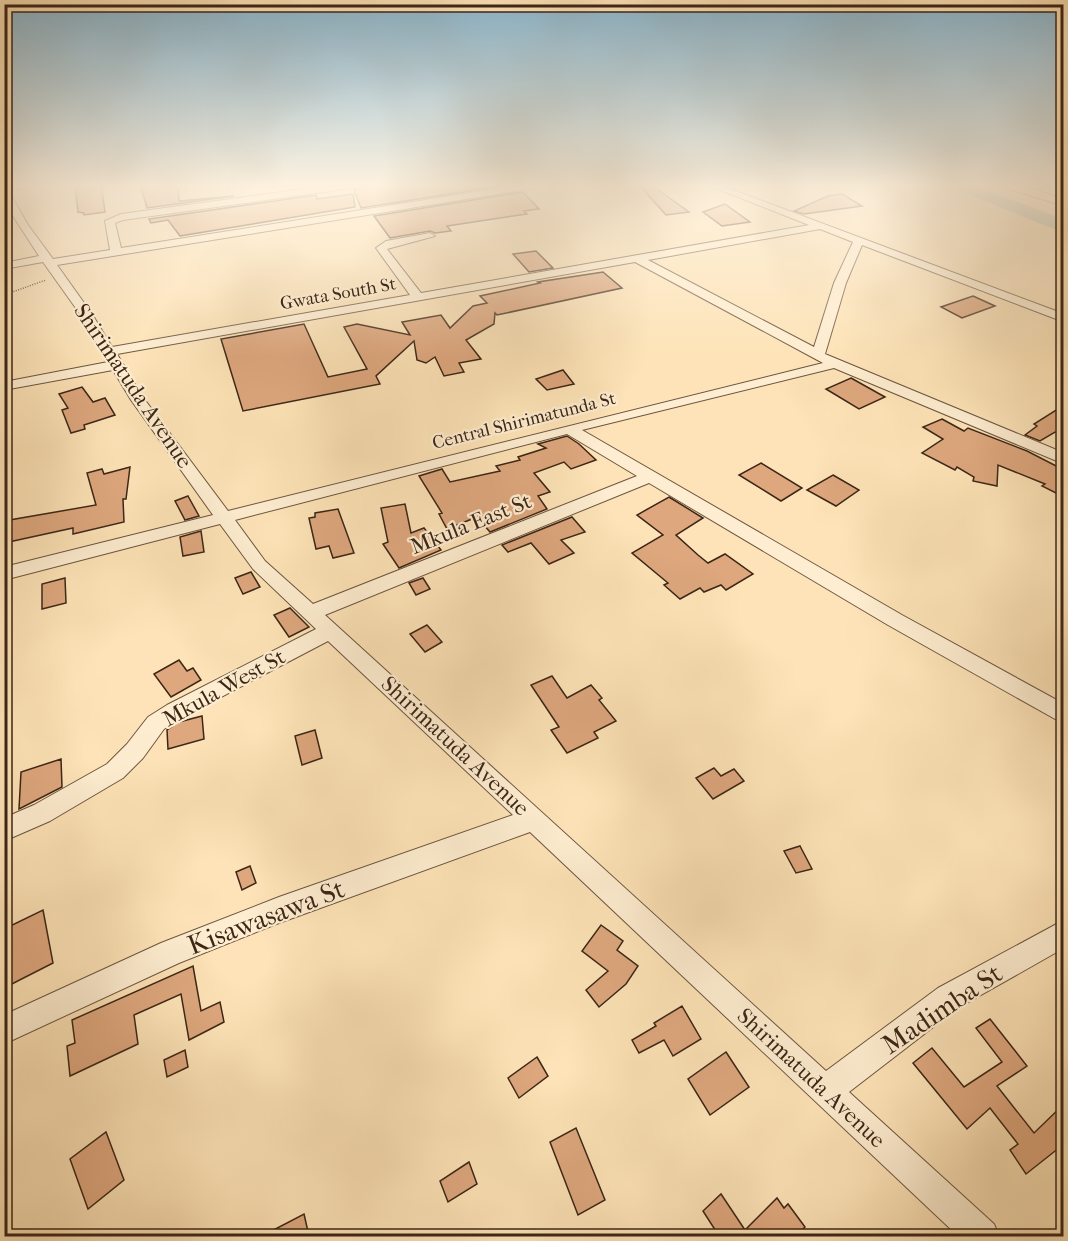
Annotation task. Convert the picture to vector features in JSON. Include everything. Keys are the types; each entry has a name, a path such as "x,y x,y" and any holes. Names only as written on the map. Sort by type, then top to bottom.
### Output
{"street":[{"name":"Shirimatuda Avenue","path":"32,242 53,266 136,397 223,519 259,565 982,1236"},
{"path":"115,242 116,252"},
{"path":"4,266 53,266 177,242"},
{"path":"396,242 381,248 418,298"},
{"name":"Gwata South St","path":"4,386 111,359 418,298 736,242"},
{"path":"818,356 834,296 844,268 858,242"},
{"path":"861,242 1064,318"},
{"path":"639,260 835,364 1064,459"},
{"name":"Central Shirimatunda St","path":"4,574 569,429 835,364"},
{"path":"569,429 1064,715"},
{"name":"Mkula East St","path":"310,613 649,477"},
{"name":"Mkula West St","path":"4,830 42,813 115,771 135,751 156,723 175,711 330,631"},
{"name":"Kisawasawa St","path":"4,1030 171,953 236,927 534,819"},
{"name":"Madimba St","path":"825,1091 948,998 1064,933"}],"path":[{"path":"4,295 53,266"}],"building":[{"path":"536,251 553,268 529,272 513,254"},
{"path":"603,272 622,288 497,315 495,313 494,324 466,340 481,359 459,363 464,372 444,376 435,357 426,363 417,360 414,341 376,376 380,384 243,411 221,339 304,324 328,377 367,369 344,327 357,324 410,335 402,322 441,315 450,328 473,306 487,303 480,296 540,283 538,282"},
{"path":"973,296 995,306 962,318 941,307"},
{"path":"563,370 574,384 547,390 536,379"},
{"path":"851,378 885,397 859,409 826,389"},
{"path":"82,387 93,402 105,398 115,415 84,425 85,429 71,433 62,410 68,408 59,394"},
{"path":"1064,405 1064,436 1055,432 1040,441 1025,435 1037,426 1034,424"},
{"path":"942,419 964,431 968,428 1027,451 1064,470 1064,497 1042,486 1045,484 998,465 997,486 973,481 974,477 957,467 955,470 922,453 943,439 923,427"},
{"path":"567,436 596,460 571,469 564,462 534,473 550,492 538,496 547,509 490,532 477,517 447,529 439,514 442,513 419,476 442,469 450,482 500,471 496,466 520,460 518,457 546,448 538,444"},
{"path":"761,463 802,488 781,501 739,475"},
{"path":"130,467 126,499 123,499 124,522 73,534 73,528 4,543 4,521 96,505 87,473 102,469 104,474"},
{"path":"833,475 859,490 836,506 807,490"},
{"path":"188,496 199,516 185,520 175,501"},
{"path":"669,497 703,518 676,535 708,563 725,554 753,574 726,590 721,585 704,592 700,588 680,599 664,585 668,583 632,553 663,535 637,515"},
{"path":"405,504 411,533 424,528 441,550 399,568 383,544 388,542 381,508"},
{"path":"338,509 354,553 333,558 329,546 316,549 309,518 315,517 315,513"},
{"path":"572,517 585,532 561,540 574,553 549,564 531,543 508,552 502,545"},
{"path":"201,531 204,552 183,556 180,537"},
{"path":"251,572 260,587 243,594 235,578"},
{"path":"65,578 66,603 42,609 42,584"},
{"path":"423,578 430,589 416,595 409,583"},
{"path":"290,608 309,627 289,637 274,615"},
{"path":"427,625 442,642 425,652 410,634"},
{"path":"179,660 187,671 193,668 201,680 171,697 154,674"},
{"path":"552,676 567,698 591,685 602,698 599,700 616,721 594,732 598,738 567,753 551,730 559,727 531,685"},
{"path":"202,716 204,739 168,749 167,730 179,722"},
{"path":"315,730 322,758 302,765 295,736"},
{"path":"61,759 62,787 19,809 21,772"},
{"path":"714,768 721,776 734,769 744,781 713,799 696,778"},
{"path":"800,846 812,869 796,873 784,851"},
{"path":"250,866 256,883 242,890 236,872"},
{"path":"43,910 53,963 4,988 4,929"},
{"path":"601,925 623,941 617,950 638,966 626,984 599,1007 586,990 608,971 582,951"},
{"path":"193,966 201,1011 220,1002 224,1022 189,1040 181,994 134,1015 138,1044 70,1076 67,1046 75,1043 72,1020"},
{"path":"682,1006 701,1039 673,1056 664,1040 639,1053 632,1040 656,1026 654,1023"},
{"path":"990,1019 1027,1066 997,1086 1034,1133 1064,1104 1064,1144 1026,1174 1010,1150 1018,1144 990,1108 967,1129 913,1063 932,1048 964,1087 1002,1062 976,1028"},
{"path":"185,1050 188,1067 167,1077 164,1060"},
{"path":"726,1052 749,1087 710,1115 688,1079"},
{"path":"537,1057 548,1076 519,1098 508,1078"},
{"path":"576,1128 605,1200 578,1215 550,1142"},
{"path":"106,1132 124,1180 88,1209 70,1159"},
{"path":"469,1162 477,1184 448,1202 440,1181"},
{"path":"721,1194 745,1230 777,1198 784,1208 788,1204 805,1227 796,1236 719,1236 703,1211"},
{"path":"304,1214 309,1236 262,1236"}]}
